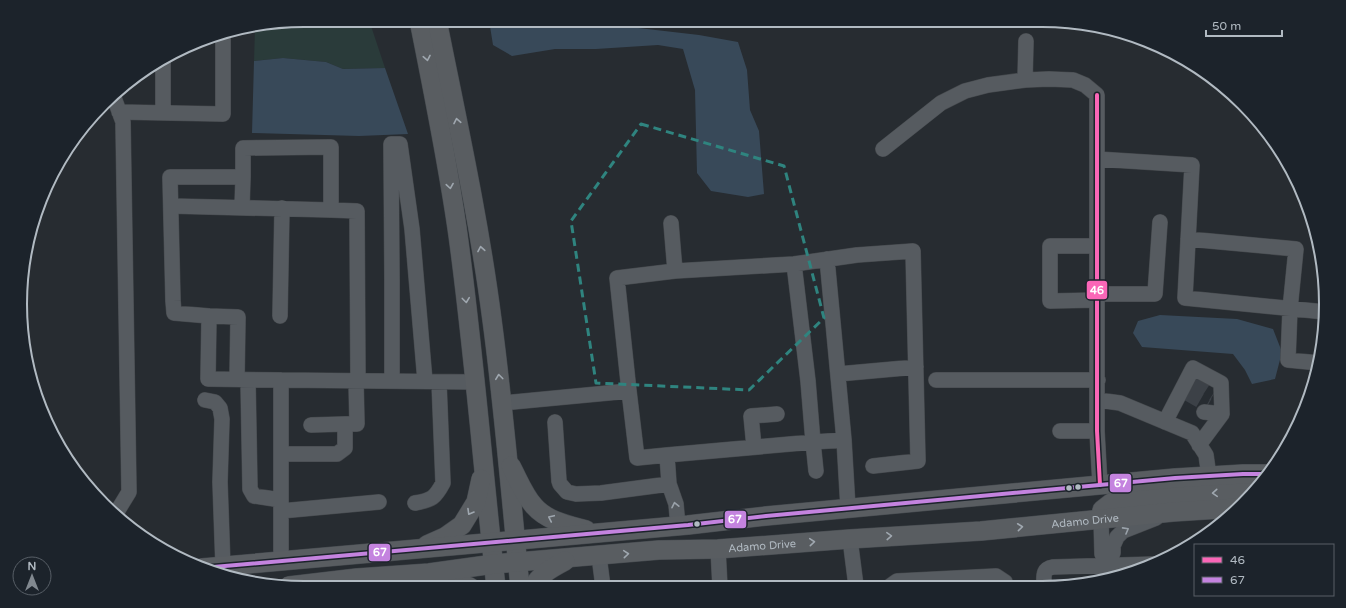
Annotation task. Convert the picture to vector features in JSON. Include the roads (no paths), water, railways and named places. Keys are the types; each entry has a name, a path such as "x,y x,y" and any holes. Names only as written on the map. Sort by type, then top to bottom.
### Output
{"main road":[{"path":"420,27 457,233 476,382 495,581"},
{"path":"438,27 482,251 492,319 502,403 519,581"},
{"path":"507,458 533,506 543,514 561,523 602,533"},
{"path":"414,550 445,537 462,525 476,502 484,462"},
{"path":"218,567 678,526 848,508 1100,485 1209,476 1261,474"},
{"path":"1101,519 1102,510 1111,503 1148,498 1247,491"},
{"name":"Adamo Drive","path":"361,581 494,564 568,559 659,550 718,549 981,531 1173,512 1229,508"},
{"path":"537,581 543,574 568,559"},
{"path":"429,573 454,581"}],"street":[{"path":"119,112 223,114 223,39"},
{"path":"1025,80 1026,41"},
{"path":"163,65 163,113"},
{"path":"883,149 941,103 964,91 988,85 1025,80 1049,79 1073,80 1085,85 1096,95 1097,431 1100,485"},
{"path":"115,101 123,129 129,492 118,510"},
{"path":"392,381 391,144 400,144 444,483 430,501 415,503"},
{"path":"242,207 243,148 331,147 331,210"},
{"path":"1097,159 1192,165 1185,298 1319,311"},
{"path":"243,176 170,176 174,313 238,317 250,489 254,496 281,505 378,502"},
{"path":"170,206 357,210 357,424 311,425"},
{"path":"280,316 282,208"},
{"path":"1097,246 1050,246 1050,301 1155,294 1160,222"},
{"path":"671,223 675,271"},
{"path":"1188,239 1296,249 1290,309 1288,360 1313,362"},
{"path":"844,440 637,458 617,278 675,271 794,264 857,255 913,251 918,461 873,466"},
{"path":"827,259 844,440 848,508"},
{"path":"794,264 808,382 816,471"},
{"path":"209,316 208,379 476,382"},
{"path":"838,374 916,367"},
{"path":"1165,422 1185,390 1193,368 1221,383 1222,414 1199,445"},
{"path":"280,380 281,562"},
{"path":"936,380 1098,380"},
{"path":"502,403 629,391"},
{"path":"205,400 214,402 220,408 222,419 220,482 223,567"},
{"path":"1098,400 1120,403 1192,433 1206,455 1209,476"},
{"path":"1209,404 1222,414"},
{"path":"754,447 751,416 777,414"},
{"path":"555,422 559,481 563,489 570,494 584,495 669,484"},
{"path":"281,454 337,454 345,448 345,424"},
{"path":"1060,431 1097,431"},
{"path":"667,455 669,484 676,504 678,526"},
{"path":"1107,569 1113,553 1113,546 1117,537 1123,531 1173,512"},
{"path":"1101,519 1102,554 1107,569"},
{"path":"850,539 855,581"},
{"path":"718,549 720,581"},
{"path":"599,556 603,581"},
{"path":"1044,581 1044,572 1047,568 1053,567 1107,569 1129,567"},
{"path":"897,581 996,576 1004,581"}],"water":[{"path":"490,27 630,27 699,35 738,42 747,70 750,110 759,131 764,194 748,197 711,191 697,173 695,90 683,49 658,45 596,49 555,49 512,56 493,45"},
{"path":"283,58 326,62 343,69 385,68 408,134 359,136 252,133 254,61"},
{"path":"1160,315 1237,319 1273,329 1282,352 1275,379 1252,384 1245,370 1233,354 1142,347 1133,333 1138,321"}],"tunnel":[{"path":"1194,381 1214,394"},
{"path":"1187,393 1208,405"}]}
